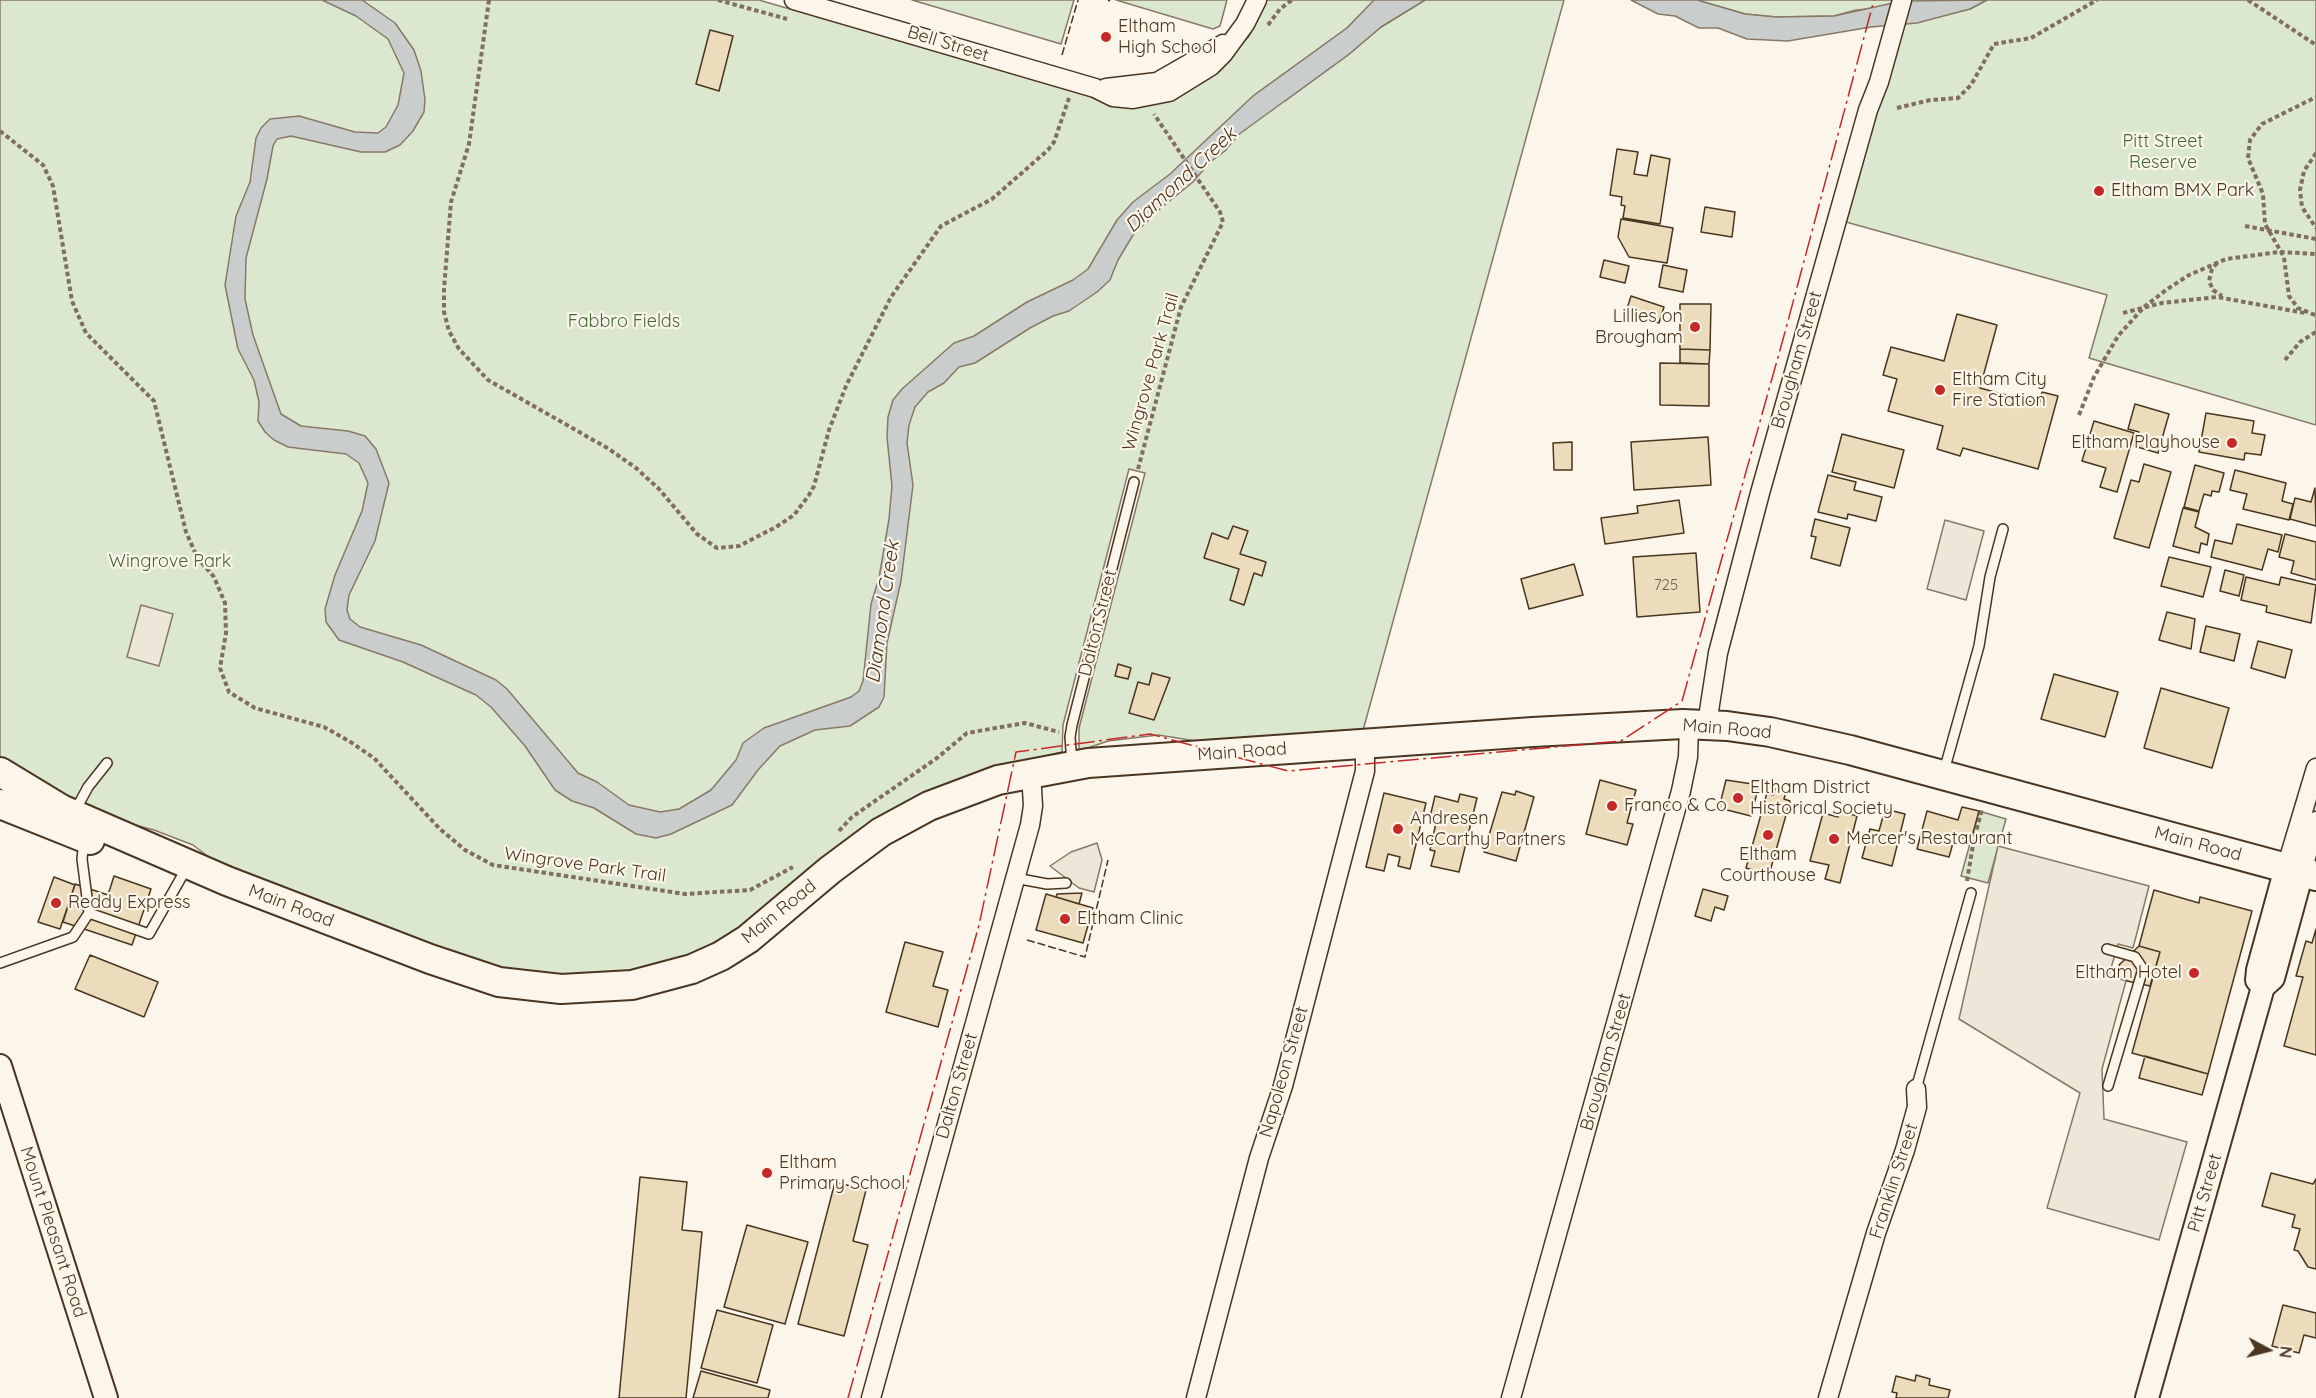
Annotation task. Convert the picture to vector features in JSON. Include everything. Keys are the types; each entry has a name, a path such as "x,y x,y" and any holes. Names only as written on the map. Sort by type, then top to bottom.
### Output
{"main road":[{"name":"Main Road","path":"0,804 33,819 79,826 430,959 499,982 561,989 632,985 692,969 748,939 857,848 902,819 960,793 1031,772 1072,766 1365,744 1698,724 1770,732 1943,774 2301,872"},
{"name":"Main Road","path":"0,772 79,826"}],"street":[{"name":"Bell Street","path":"794,0 1101,90 1113,97 1124,99 1152,98 1231,41 1245,24 1257,0"},
{"name":"Brougham Street","path":"1511,1398 1681,791 1688,757 1757,504 1868,110 1882,73 1902,0"},
{"name":"Napoleon Street","path":"1196,1398 1259,1158 1283,1086 1365,771 1365,744"},
{"name":"Pitt Street","path":"2301,872 2316,768"},
{"name":"Dalton Street","path":"871,1398 1015,878 1033,806 1031,772"},
{"path":"0,820 18,817 33,819"},
{"name":"Pitt Street","path":"2147,1398 2263,987 2273,978 2316,821"},
{"name":"Mount Pleasant Road","path":"0,1066 106,1398"},
{"name":"Franklin Street","path":"1828,1398 1876,1233 1905,1150 1917,1107 1916,1089"}],"lane":[{"name":"Dalton Street","path":"1072,766 1070,737 1134,482"},
{"path":"1943,774 1979,646 1990,577 2003,529"},
{"path":"0,963 73,937 89,913 79,826 88,787 106,763"},
{"path":"89,913 149,934 187,866"},
{"path":"1015,878 1047,884 1066,883"},
{"name":"Franklin Street","path":"1916,1089 1971,892"},
{"path":"2107,949 2136,957 2144,969 2108,1086"}],"path":[{"path":"489,0 469,144 451,202 444,289 444,312 449,331 459,349 488,380 609,449 636,468 659,489 697,534 717,548 739,546 794,515 814,486 829,430 846,386 891,297 941,226 999,194 1047,150 1054,142 1069,97"},
{"path":"1897,108 1958,98 1971,85 1994,44 2031,38 2097,0"},
{"path":"2248,0 2316,45"},
{"path":"2315,315 2298,308 2289,297 2283,253 2269,232 2264,218 2261,186 2249,165 2250,140 2262,124 2316,97"},
{"name":"Wingrove Park Trail","path":"1134,482 1181,307 1222,226 1220,212 1156,118"},
{"name":"Wingrove Park Trail","path":"0,131 43,165 53,186 72,301 86,333 154,401 186,532 197,557 214,577 225,603 226,633 220,668 228,692 255,708 324,727 349,741 374,758 440,829 465,850 493,865 685,894 750,890 798,865"},
{"path":"2316,153 2304,171 2300,190 2302,207 2316,228"},
{"path":"2245,226 2316,239"},
{"path":"2079,415 2106,354 2128,322 2144,307 2189,275 2226,259 2283,253 2316,254"},
{"path":"2226,259 2212,269 2209,281 2217,293 2315,315"},
{"path":"2123,313 2183,299 2232,298"},
{"path":"2285,360 2300,342 2316,332"},
{"path":"838,832 852,817 937,758 967,733 1025,723 1070,737"},
{"path":"1971,892 1968,878 1973,844 1988,787"}],"green space":[{"path":"0,0 759,0 1105,101 1224,63 1249,36 1267,0 1375,0 1347,28 1253,96 1285,101 1348,55 1381,27 1425,0 1564,0 1362,734 1209,743 1158,735 1108,741 1079,751 1079,728 1145,473 1129,469 1063,725 1062,752 977,772 904,803 879,819 778,902 710,950 613,976 542,976 483,964 218,864 193,845 154,830 108,818 0,763"},
{"path":"912,0 1074,0 1061,44"},
{"path":"1116,0 1227,0 1220,26 1213,29"},
{"path":"1697,0 1895,0 1895,3 1834,16 1776,17 1745,14"},
{"name":"Eltham BMX Park","path":"1987,0 2316,0 2316,425 2089,358 2107,295 1846,222 1902,24 1970,9"},
{"path":"1979,811 2006,819 1988,883 1961,876"}],"shaded area":[{"path":"1945,520 1984,531 1966,600 1927,589"},
{"path":"141,605 173,614 159,666 127,657"},
{"path":"1097,843 1102,860 1094,892 1079,888 1050,866 1071,852"},
{"path":"1998,846 2149,886 2133,948 2118,944 2109,975 2126,981 2102,1069 2104,1119 2187,1142 2159,1240 2047,1208 2080,1093 1959,1019"}],"water":[{"name":"Diamond Creek","path":"322,0 362,0 395,23 414,50 421,71 425,100 424,112 413,131 400,145 385,152 361,152 291,136 277,139 273,146 267,179 246,258 245,299 253,335 281,414 301,426 348,431 365,436 376,449 389,483 375,541 349,595 347,610 350,619 360,627 421,645 496,680 507,689 578,773 597,782 629,805 660,812 679,809 711,790 736,760 743,743 764,728 851,697 859,691 863,681 871,604 879,578 889,519 892,486 887,437 888,417 893,400 902,389 954,343 974,336 1027,302 1073,280 1088,269 1117,220 1133,202 1170,174 1253,96 1347,28 1374,0 1425,0 1381,27 1348,55 1238,135 1193,182 1133,235 1118,260 1110,280 1097,292 1069,311 1053,316 1030,328 975,363 959,367 944,383 928,392 915,407 909,425 907,443 913,485 901,581 887,643 884,697 879,707 850,726 815,730 780,746 758,770 732,805 671,834 656,838 636,834 594,808 572,801 555,790 525,746 491,707 476,695 403,662 339,640 326,622 325,609 335,575 362,511 368,483 359,463 346,454 288,447 265,432 258,421 259,402 254,380 238,349 225,285 236,216 250,182 256,138 261,128 270,119 299,116 355,132 378,133 386,127 398,105 404,73 388,39 356,16"},
{"path":"1631,0 1697,0 1745,14 1776,17 1834,16 1902,1 1987,0 1970,9 1917,23 1871,27 1788,41 1747,39 1718,28 1699,28 1675,16 1658,14"}],"building":[{"path":"710,30 733,36 719,91 696,84"},
{"path":"1617,149 1638,152 1634,174 1647,176 1651,155 1670,159 1660,224 1623,218 1625,206 1621,205 1622,197 1610,195"},
{"path":"1705,207 1735,212 1732,237 1701,232"},
{"path":"1621,219 1673,228 1667,263 1629,257 1618,237"},
{"path":"1604,260 1629,266 1625,283 1600,277"},
{"path":"1663,265 1687,270 1683,292 1659,287"},
{"path":"1631,296 1664,307 1659,323 1626,312"},
{"name":"Lillies on Brougham","path":"1680,304 1711,304 1710,350 1680,349"},
{"name":"Eltham City Fire Station","path":"1957,314 1997,325 1980,388 2039,404 2042,392 2058,396 2038,469 1963,448 1960,456 1937,449 1943,426 1888,411 1897,379 1883,375 1891,347 1944,361"},
{"path":"1680,349 1710,350 1709,364 1680,363"},
{"path":"1660,363 1709,364 1709,406 1660,405"},
{"path":"2135,404 2169,414 2158,453 2134,446 2139,432 2128,429"},
{"name":"Eltham Playhouse","path":"2206,413 2254,421 2252,433 2265,435 2261,455 2245,453 2244,460 2199,452"},
{"path":"2094,421 2134,433 2117,492 2100,487 2106,468 2082,461"},
{"path":"1842,434 1904,450 1894,488 1832,472"},
{"path":"1708,437 1711,485 1634,490 1631,442"},
{"path":"1572,442 1572,470 1554,470 1553,443"},
{"path":"2144,464 2171,472 2149,548 2114,538 2131,480 2139,482"},
{"path":"2195,465 2224,473 2219,492 2212,491 2211,496 2204,494 2199,511 2184,507"},
{"path":"2235,470 2286,483 2282,501 2293,504 2289,520 2243,509 2247,494 2230,490"},
{"path":"1828,475 1856,482 1854,490 1882,497 1876,521 1848,514 1847,519 1818,512"},
{"path":"2315,488 2316,526 2290,519 2295,498 2311,502"},
{"path":"1679,500 1684,533 1605,544 1601,518 1638,513 1637,506"},
{"path":"2183,508 2199,512 2195,527 2209,534 2207,545 2201,543 2199,553 2173,546"},
{"path":"1815,519 1850,528 1840,566 1811,558 1816,537 1811,536"},
{"path":"2237,524 2282,535 2278,552 2268,549 2262,570 2211,557 2215,540 2232,544"},
{"path":"1233,526 1248,531 1240,554 1266,562 1262,576 1254,573 1244,605 1230,600 1239,569 1204,558 1212,533 1228,539"},
{"path":"2285,534 2316,542 2316,580 2291,573 2294,561 2279,557"},
{"path":"1696,553 1700,612 1637,617 1633,557"},
{"path":"2169,557 2211,567 2203,597 2161,586"},
{"path":"1574,564 1583,595 1529,609 1521,579"},
{"path":"2225,570 2244,575 2239,596 2220,591"},
{"path":"2246,577 2279,585 2281,577 2316,585 2311,623 2266,612 2267,606 2241,600"},
{"path":"2167,612 2195,619 2191,649 2159,640"},
{"path":"2206,626 2240,634 2234,661 2200,652"},
{"path":"2258,641 2292,650 2285,678 2251,668"},
{"path":"1118,664 1131,668 1128,679 1115,676"},
{"path":"1152,673 1170,678 1154,720 1129,713 1138,682 1149,685"},
{"path":"2054,674 2118,692 2105,737 2041,719"},
{"path":"2161,688 2229,708 2212,768 2144,748"},
{"name":"Franco & Co","path":"1600,780 1636,790 1627,823 1633,824 1627,845 1586,834"},
{"path":"1726,780 1759,785 1751,816 1719,808"},
{"name":"Eltham Courthouse","path":"1775,789 1786,792 1784,799 1790,801 1769,875 1746,868 1767,793 1773,795"},
{"path":"1516,791 1534,797 1516,861 1484,852 1502,792 1515,795"},
{"name":"Andresen McCarthy Partners","path":"1384,793 1426,803 1410,869 1398,866 1400,857 1388,854 1384,871 1366,867"},
{"path":"1460,794 1477,798 1459,872 1431,866 1435,851 1430,850 1436,823 1429,821 1435,796 1458,802"},
{"path":"1962,807 1979,811 1971,840 1955,836 1949,857 1917,849 1927,811 1958,820"},
{"path":"1885,809 1905,814 1892,866 1862,858 1870,829 1879,831"},
{"name":"Mercer's Restaurant","path":"1839,811 1857,816 1840,883 1825,879 1829,865 1810,861 1823,813 1838,817"},
{"path":"114,876 151,889 132,945 63,922 75,884 108,895"},
{"name":"Reddy Express","path":"54,877 75,885 60,929 38,922"},
{"path":"1703,889 1728,896 1724,910 1715,907 1711,921 1695,916"},
{"name":"Eltham Hotel","path":"2154,890 2199,903 2200,897 2252,911 2208,1074 2132,1053 2160,952 2139,946"},
{"path":"1082,893 1079,904 1056,897 1057,894"},
{"name":"Eltham Clinic","path":"1046,894 1093,908 1083,943 1036,930"},
{"path":"2316,929 2316,1055 2284,1046 2303,977 2296,976 2306,941 2312,943"},
{"path":"905,942 943,952 933,986 948,990 938,1027 886,1012"},
{"path":"2139,946 2160,952 2150,986 2127,981 2119,965"},
{"path":"90,955 158,982 144,1017 75,989"},
{"path":"2145,1056 2208,1074 2202,1095 2139,1078"},
{"path":"2271,1173 2313,1184 2316,1179 2316,1269 2308,1267 2298,1251 2294,1250 2300,1229 2292,1227 2295,1215 2262,1206"},
{"path":"640,1177 687,1182 682,1230 702,1232 686,1398 619,1398"},
{"path":"835,1182 866,1190 853,1241 868,1245 844,1336 798,1324"},
{"path":"747,1225 808,1242 785,1324 724,1307"},
{"path":"2283,1305 2316,1313 2316,1338 2304,1335 2299,1353 2272,1346"},
{"path":"717,1310 773,1325 757,1383 701,1368"},
{"path":"701,1371 770,1390 768,1398 693,1398"},
{"path":"1916,1375 1930,1379 1929,1385 1950,1390 1948,1398 1896,1398 1897,1393 1892,1392 1896,1376 1915,1381"}],"fence":[{"path":"1062,55 1078,0"},
{"path":"1027,940 1085,957 1108,860"}],"power":[{"path":"848,1398 979,925 1016,752 1150,734 1288,771 1621,741 1682,701 1785,332 1874,0"}],"place":[{"name":"Eltham High School","path":"1106,37"},
{"name":"Eltham BMX Park","path":"2099,191"},
{"name":"Lillies on Brougham","path":"1695,327"},
{"name":"Eltham City Fire Station","path":"1940,390"},
{"name":"Eltham Playhouse","path":"2232,443"},
{"name":"Eltham District Historical Society","path":"1738,798"},
{"name":"Franco & Co","path":"1612,806"},
{"name":"Andresen McCarthy Partners","path":"1398,829"},
{"name":"Eltham Courthouse","path":"1768,835"},
{"name":"Mercer's Restaurant","path":"1834,839"},
{"name":"Reddy Express","path":"56,903"},
{"name":"Eltham Clinic","path":"1065,919"},
{"name":"Eltham Hotel","path":"2194,973"},
{"name":"Eltham Primary School","path":"767,1173"}],"park label":[{"name":"Pitt Street Reserve","path":"2163,152"},
{"name":"Fabbro Fields","path":"624,322"},
{"name":"Wingrove Park","path":"170,562"}]}
